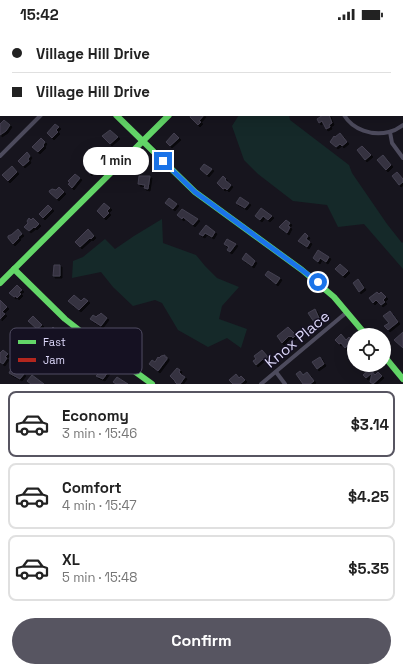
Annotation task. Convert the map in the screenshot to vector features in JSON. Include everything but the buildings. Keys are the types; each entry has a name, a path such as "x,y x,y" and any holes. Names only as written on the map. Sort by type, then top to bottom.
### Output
{"street":[{"path":"0,156 40,116"},
{"path":"117,116 195,192 302,270 334,297 360,328"},
{"path":"0,283 168,116"},
{"path":"345,116 354,127 372,133 390,132 403,125"},
{"path":"390,132 392,143 403,158"},
{"path":"14,269 77,328"},
{"name":"Knox Place","path":"261,384 347,312"},
{"path":"391,364 403,379"},
{"path":"276,372 285,384"},
{"path":"138,374 152,384"}],"green space":[{"path":"238,116 289,116 290,120 349,165 352,173 387,224 402,243 403,242 403,269 364,224 338,227 327,205 293,201 258,174 244,160 232,126"},
{"path":"162,219 163,243 196,255 217,278 239,287 222,306 219,319 247,329 241,348 227,338 208,347 178,330 162,303 155,300 133,306 113,287 101,272 72,278 73,261 83,257 105,239 115,249"}],"traffic: fast":[{"path":"117,116 195,192 302,270 334,297 360,328"},
{"path":"0,283 168,116"},
{"path":"14,269 65,319 77,328"},
{"path":"391,364 403,379"},
{"path":"138,374 152,384"}],"route":[{"path":"163,161 207,202 318,282"}]}
